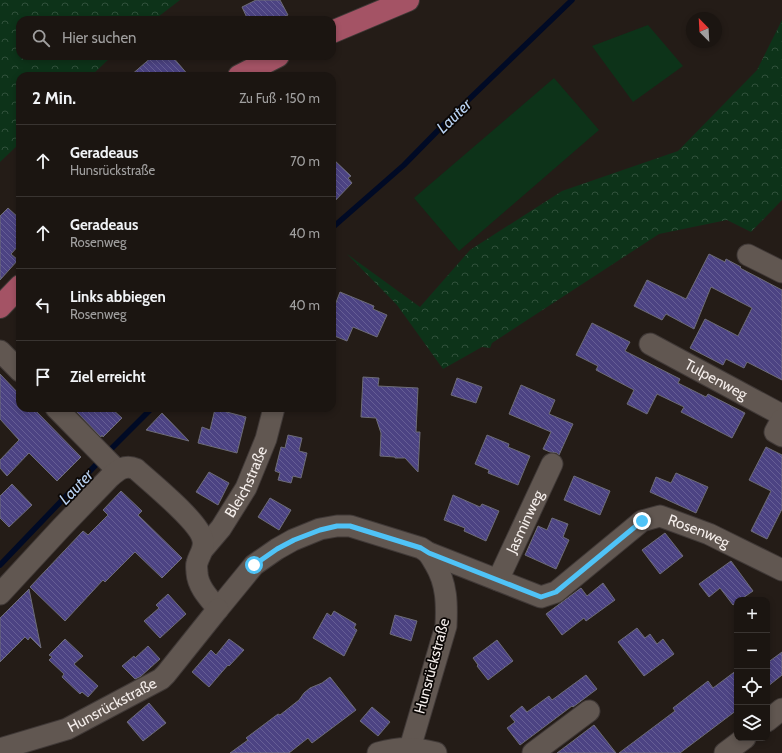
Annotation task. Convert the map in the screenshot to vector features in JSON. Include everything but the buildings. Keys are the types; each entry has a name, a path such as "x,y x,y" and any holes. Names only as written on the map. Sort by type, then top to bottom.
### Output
{"main road":[{"path":"336,30 408,0"},
{"path":"246,72 270,60"},
{"path":"0,307 16,290"}],"street":[{"path":"748,255 782,272"},
{"name":"Tulpenweg","path":"650,344 782,415"},
{"path":"0,351 16,367"},
{"path":"60,412 115,468"},
{"name":"Bleichstraße","path":"204,548 221,528 246,488 266,439 273,412"},
{"path":"782,419 775,432 782,436"},
{"name":"Jasminweg","path":"498,580 552,464"},
{"path":"0,594 115,468 131,466 189,518 200,531 204,548 197,564 198,580 202,589 223,603"},
{"name":"Rosenweg","path":"429,553 541,597 556,592 642,521 660,516 709,534 782,570"},
{"name":"Hunsrückstraße","path":"0,749 67,729 161,679 254,565 277,549 294,540 320,530 337,526 350,526 421,548 429,553 441,574 446,592 446,626 410,748"},
{"path":"770,719 782,710"},
{"path":"533,753 588,711"},
{"path":"725,753 740,741"},
{"path":"378,753 392,749 410,748 422,749 436,753"}],"green space":[{"path":"0,0 180,0 159,16 16,16 16,60 108,60 95,72 16,72 16,147 0,162"},
{"path":"782,20 782,200 751,232 727,220 659,234 492,343 490,348 482,347 443,369 397,305 347,254 420,307 470,250 562,191 678,151 757,70"},
{"path":"648,25 683,66 633,102 592,46"},
{"path":"554,78 599,130 459,251 414,198"}],"waterway":[{"name":"Lauter","path":"336,224 404,165 461,107 572,0"},
{"name":"Lauter","path":"0,565 148,412"}],"route":[{"path":"254,565 277,549 308,534 337,526 350,526 421,548 429,553 541,597 556,592 642,521"}]}
